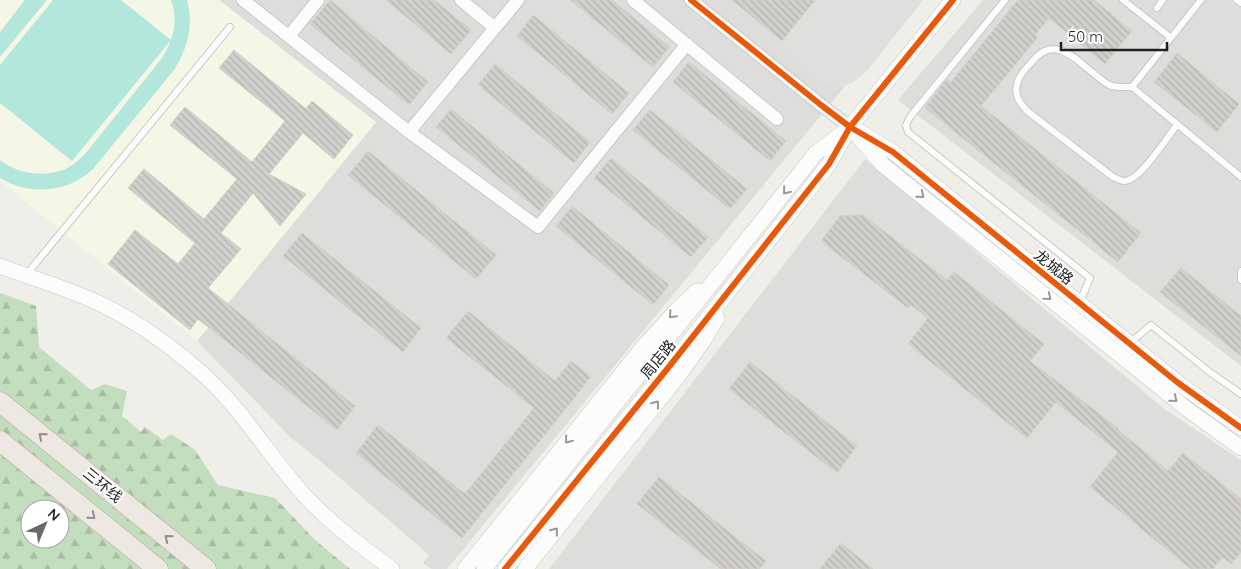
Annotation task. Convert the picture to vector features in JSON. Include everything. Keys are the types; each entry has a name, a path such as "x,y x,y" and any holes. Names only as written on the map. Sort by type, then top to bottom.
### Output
{"highway":[{"name":"三环线","path":"0,402 206,569"},
{"name":"三环线","path":"0,441 158,569"}],"street":[{"path":"243,0 409,132 538,227 687,44"},
{"path":"289,36 318,0"},
{"path":"461,0 495,28"},
{"path":"409,132 518,0"},
{"path":"633,0 777,119"},
{"path":"691,0 821,106 850,127 953,0"},
{"name":"周店路","path":"484,569 816,153 850,127"},
{"name":"周店路","path":"504,569 668,368 829,164 850,127"},
{"name":"龙城路","path":"850,127 893,152 1130,344 1197,397 1241,428"},
{"name":"龙城路","path":"850,127 883,165 1187,409 1241,448"},
{"path":"465,569 644,346 674,312 732,257"},
{"path":"0,266 86,298 121,315 166,344 204,375 227,398 304,495 340,529 392,569"},
{"path":"525,569 704,340 746,268"}],"lane":[{"path":"1005,0 910,117 906,125 908,132 1090,278 1080,303"},
{"path":"1124,0 1170,37"},
{"path":"1157,8 1163,0"},
{"path":"1132,87 1200,0"},
{"path":"1237,0 1241,3"},
{"path":"26,276 230,27"},
{"path":"1177,125 1142,170 1133,178 1124,181 1113,177 1027,111 1018,101 1015,89 1019,78 1036,56 1045,49 1066,51 1111,86 1132,87 1241,177"},
{"path":"1241,271 1241,280"},
{"path":"1130,344 1151,325 1211,373 1241,394"}],"shaded area":[{"path":"0,0 219,0 376,122 197,341 0,181"},
{"path":"25,0 47,0 0,57 0,32"},
{"path":"53,0 121,0 171,40 72,161 0,103 0,65"},
{"path":"171,0 187,0 189,9 190,27 186,45 179,62 93,169 72,183 48,189 23,188 0,178 0,160 22,171 39,174 66,169 85,154 166,51 175,23"},
{"path":"219,0 916,0 447,569 432,569 423,563 429,555 291,438 197,341 376,122"},
{"path":"815,0 923,0 866,72 852,83 832,87 817,81 776,49"},
{"path":"983,0 1241,0 1241,366 898,100"},
{"path":"865,159 1163,408 1241,460 1241,569 549,569"}],"green space":[{"path":"0,293 36,306 39,347 91,390 105,384 127,391 122,416 141,432 145,427 163,440 171,434 195,450 218,485 275,498 314,539 350,569 0,569"}],"building":[{"path":"330,0 428,82 409,105 310,24"},
{"path":"386,0 434,0 471,30 451,54"},
{"path":"570,0 612,0 669,47 653,67"},
{"path":"732,0 815,0 782,41"},
{"path":"1018,0 1094,0 1132,31 1105,64 1049,18 1035,35 1038,37 981,106 1141,233 1118,262 925,108 947,79 951,82"},
{"path":"533,15 629,93 612,114 517,36"},
{"path":"234,50 306,109 312,101 353,135 334,159 303,133 269,174 306,194 280,226 253,193 221,233 241,249 208,288 355,406 337,430 198,319 190,330 108,264 135,230 178,264 195,243 128,188 144,169 204,219 237,179 170,125 185,107 252,162 285,121 219,68"},
{"path":"1177,53 1239,104 1217,132 1154,82"},
{"path":"689,62 786,141 770,161 673,82"},
{"path":"495,64 590,142 574,163 478,85"},
{"path":"451,109 554,193 540,211 436,127"},
{"path":"650,110 747,189 730,209 633,130"},
{"path":"368,151 496,255 476,279 348,175"},
{"path":"611,158 708,237 691,257 594,178"},
{"path":"572,206 669,285 653,305 556,226"},
{"path":"863,215 947,280 954,272 1044,344 1030,361 1119,429 1168,471 1183,453 1241,499 1241,552 1232,564 1222,557 1213,569 1191,569 1090,487 1118,452 1056,402 1027,438 908,344 928,318 911,305 908,308 821,241 840,216"},
{"path":"302,233 421,328 403,352 283,256"},
{"path":"1181,268 1241,316 1241,356 1160,292"},
{"path":"468,311 555,381 571,361 591,377 462,538 356,453 378,425 465,494 534,408 446,338"},
{"path":"750,362 857,446 837,473 729,389"},
{"path":"659,477 766,561 759,569 721,569 637,504"},
{"path":"841,543 873,569 820,569"}],"cycle path":[{"path":"691,0 850,127 893,152 1177,382 1241,428"},
{"path":"505,569 668,368 829,164 850,127 953,0"}]}
